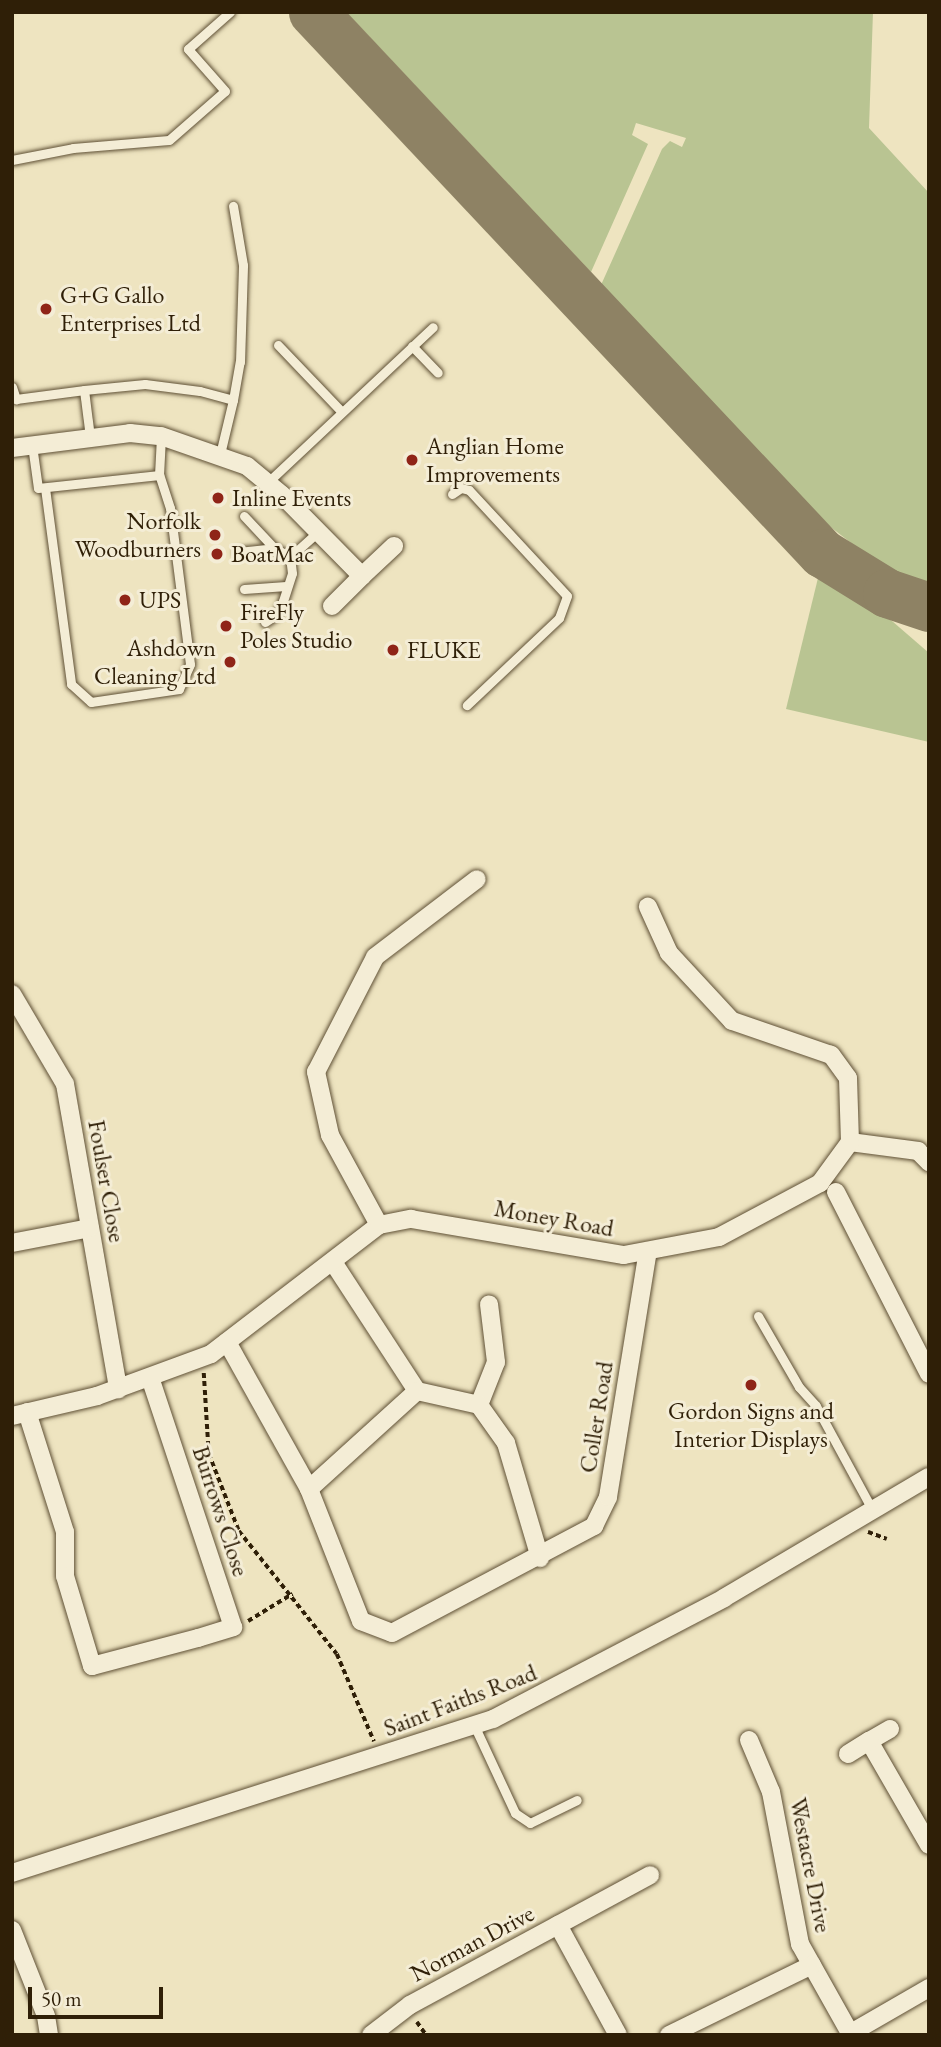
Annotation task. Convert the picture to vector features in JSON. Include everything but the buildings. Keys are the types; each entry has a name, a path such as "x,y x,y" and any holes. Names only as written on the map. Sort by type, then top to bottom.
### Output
{"street":[{"path":"12,448 130,433 161,436 220,454 268,482 362,576"},
{"path":"332,606 394,546"},
{"path":"379,1225 330,1135 316,1072 374,957 477,879"},
{"path":"648,907 669,953 732,1021 831,1055 848,1078 850,1142 918,1151 929,1162"},
{"name":"Foulser Close","path":"12,994 65,1084 118,1389"},
{"name":"Money Road","path":"20,1414 118,1389 203,1357 227,1342 379,1225 411,1219 624,1255 648,1251 719,1237 820,1183 850,1142"},
{"path":"836,1192 929,1374"},
{"path":"12,1242 90,1228"},
{"name":"Coller Road","path":"227,1342 309,1489 361,1621 392,1633 540,1558 594,1526 608,1497 648,1251"},
{"path":"333,1262 417,1391 479,1405 506,1443 540,1558"},
{"path":"479,1405 496,1362 489,1304"},
{"name":"Burrows Close","path":"150,1377 233,1627"},
{"path":"309,1489 417,1391"},
{"path":"20,1414 65,1532 65,1576 92,1666 233,1627"},
{"name":"Saint Faiths Road","path":"12,1873 381,1757 474,1725 550,1693 689,1617 929,1477"},
{"path":"848,1754 890,1729"},
{"name":"Westacre Drive","path":"749,1740 771,1792 800,1944 851,2034 929,1988"},
{"path":"869,1741 929,1845"},
{"name":"Norman Drive","path":"371,2035 558,1924 650,1875"},
{"name":"Norman Drive","path":"558,1924 618,2035"},
{"path":"12,1930 46,2016 49,2035"},
{"path":"669,2035 812,1965"}],"lane":[{"path":"12,160 73,148 169,139 225,91 188,49 230,12"},
{"path":"220,454 240,362 243,265 233,206"},
{"path":"268,482 433,327"},
{"path":"278,345 341,411"},
{"path":"412,346 438,373"},
{"path":"12,387 16,399 145,384 233,400"},
{"path":"84,390 90,438"},
{"path":"45,488 71,684 91,702 179,689 190,664 170,508 159,475 161,436"},
{"path":"32,445 38,488 159,475"},
{"path":"452,494 461,488 469,491 567,596 559,618 467,705"},
{"path":"244,516 274,548 290,557"},
{"path":"290,557 319,531"},
{"path":"238,552 274,548"},
{"path":"265,622 277,614 292,573 290,557"},
{"path":"244,589 286,586"},
{"path":"758,1316 799,1387 816,1406 872,1509"},
{"path":"474,1725 515,1813 530,1823 577,1800"}],"path":[{"path":"203,1357 209,1454 239,1531 293,1594 338,1654 381,1757"},
{"path":"233,1627 268,1612 293,1594"},
{"path":"411,2009 426,2035"}],"green space":[{"path":"346,12 873,12 869,128 929,193 929,587 886,570 819,518 601,285 662,149 670,141 682,147 686,138 636,123 632,135 648,144 591,272"},
{"path":"818,578 892,621 929,653 929,742 786,709"}],"taxiway":[{"path":"313,12 822,553 887,593 929,607"}],"place":[{"name":"G+G Gallo Enterprises Ltd","path":"46,309"},
{"name":"Anglian Home Improvements","path":"412,460"},
{"name":"Inline Events","path":"218,498"},
{"name":"Norfolk Woodburners","path":"215,535"},
{"name":"BoatMac","path":"217,554"},
{"name":"UPS","path":"125,600"},
{"name":"FireFly Poles Studio","path":"226,626"},
{"name":"FLUKE","path":"393,650"},
{"name":"Ashdown Cleaning Ltd","path":"230,662"},
{"name":"Gordon Signs and Interior Displays","path":"751,1385"}]}
